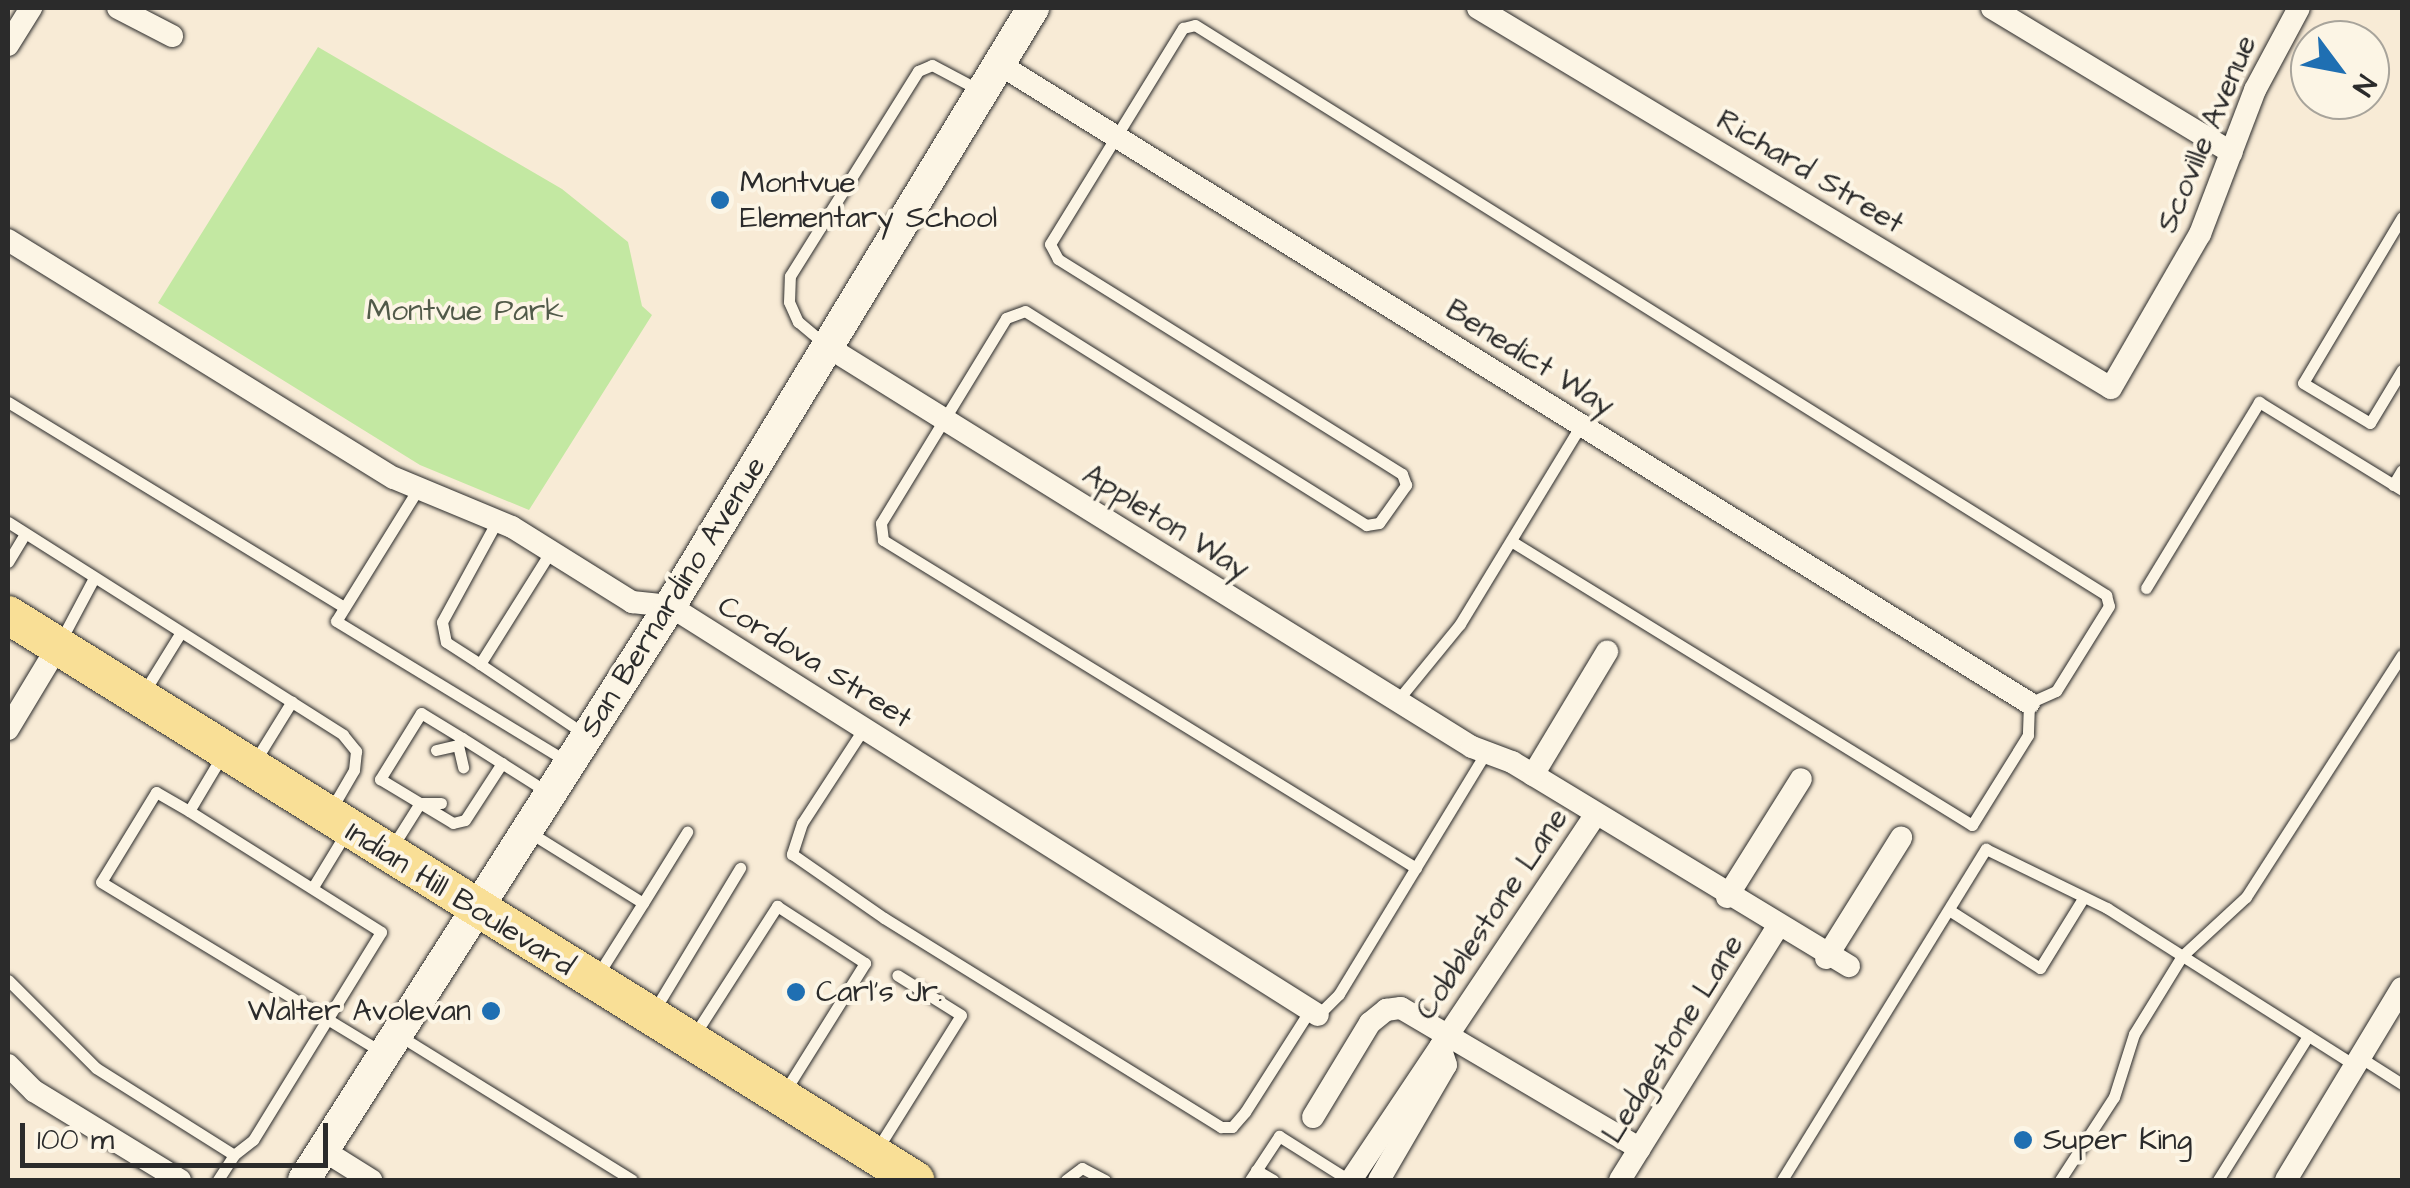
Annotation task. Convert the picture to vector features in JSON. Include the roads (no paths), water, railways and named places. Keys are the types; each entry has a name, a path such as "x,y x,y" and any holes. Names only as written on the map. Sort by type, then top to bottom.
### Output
{"main road":[{"name":"San Bernardino Avenue","path":"304,1180 670,606 1033,8"},
{"name":"Indian Hill Boulevard","path":"8,614 915,1180"}],"street":[{"path":"8,45 31,8"},
{"path":"118,8 172,36"},
{"name":"Richard Street","path":"1478,8 2111,388"},
{"path":"1992,8 2232,153"},
{"name":"Scoville Avenue","path":"2111,388 2200,234 2254,90 2299,8"},
{"name":"Benedict Way","path":"1000,64 2029,703"},
{"name":"Cordova Street","path":"8,240 418,489 497,521 632,602 670,606 1314,1012"},
{"name":"Appleton Way","path":"828,347 1397,700 1479,749 1533,775 1826,958 1849,966"},
{"path":"11,715 58,646"},
{"path":"1533,775 1607,652"},
{"path":"1727,897 1801,779"},
{"name":"Cobblestone Lane","path":"1350,1180 1595,814"},
{"path":"1826,958 1901,838"},
{"name":"Ledgestone Lane","path":"1620,1180 1777,928"},
{"path":"2286,1180 2402,988"},
{"path":"1314,1117 1378,1014 1401,1008 1443,1042 1640,1149"},
{"name":"Cobblestone Lane","path":"1379,1180 1446,1064 1443,1042"},
{"path":"8,1065 34,1091 180,1180"},
{"path":"323,1150 371,1180"}],"lane":[{"path":"1416,868 883,540 880,523 1006,318 1025,312 1366,525 1378,523 1406,485 1402,474 1058,259 1050,244 1184,28 1195,25 2106,596 2109,606 2056,691 2029,703 2028,735 1972,825 1511,541"},
{"path":"828,347 798,322 789,302 790,276 918,71 932,65 982,92"},
{"path":"2400,226 2303,382 2370,423 2402,370"},
{"path":"8,402 344,607"},
{"path":"2146,588 2260,402 2398,488 2402,470"},
{"path":"1397,700 1460,624 1582,425"},
{"path":"418,489 336,621 577,749"},
{"path":"497,521 442,622 446,642 480,664 577,749"},
{"path":"8,522 292,701 356,751 354,770 313,887"},
{"path":"8,562 26,534"},
{"path":"480,664 551,552"},
{"path":"58,646 94,578"},
{"path":"140,698 181,632"},
{"path":"2060,1180 2114,1097 2134,1034 2182,956 2246,897 2402,655"},
{"path":"189,811 292,701"},
{"path":"502,763 466,820 453,822 380,779 422,713 460,742 502,763 549,792"},
{"path":"864,728 802,823 792,854 870,909 1221,1127 1232,1126 1245,1112 1314,1012 1339,994 1416,868 1479,749"},
{"path":"436,750 460,742"},
{"path":"460,742 463,766"},
{"path":"413,786 420,803"},
{"path":"218,1180 234,1155 252,1140 327,1019 382,932 156,792 101,882 327,1019 390,1043 632,1180"},
{"path":"420,803 441,803"},
{"path":"388,854 420,803"},
{"path":"525,830 643,903"},
{"path":"593,982 688,832"},
{"path":"1782,1180 1986,849 2082,900 2107,908 2308,1036 2402,1084"},
{"path":"650,1018 740,868"},
{"path":"1948,910 2040,968 2082,900"},
{"path":"690,1041 776,906 866,962 781,1098"},
{"path":"873,1155 962,1015 897,975"},
{"path":"8,980 96,1068 234,1155"},
{"path":"2218,1180 2308,1036"},
{"path":"1273,1180 1253,1175 1279,1136 1350,1180"},
{"path":"1066,1180 1082,1168 1106,1180"}],"place":[{"name":"Montvue Elementary School","path":"720,200"},
{"name":"Carl's Jr.","path":"796,992"},
{"name":"Walter Avolevan","path":"491,1011"},
{"name":"Super King","path":"2023,1140"}],"park label":[{"name":"Montvue Park","path":"465,311"}]}
